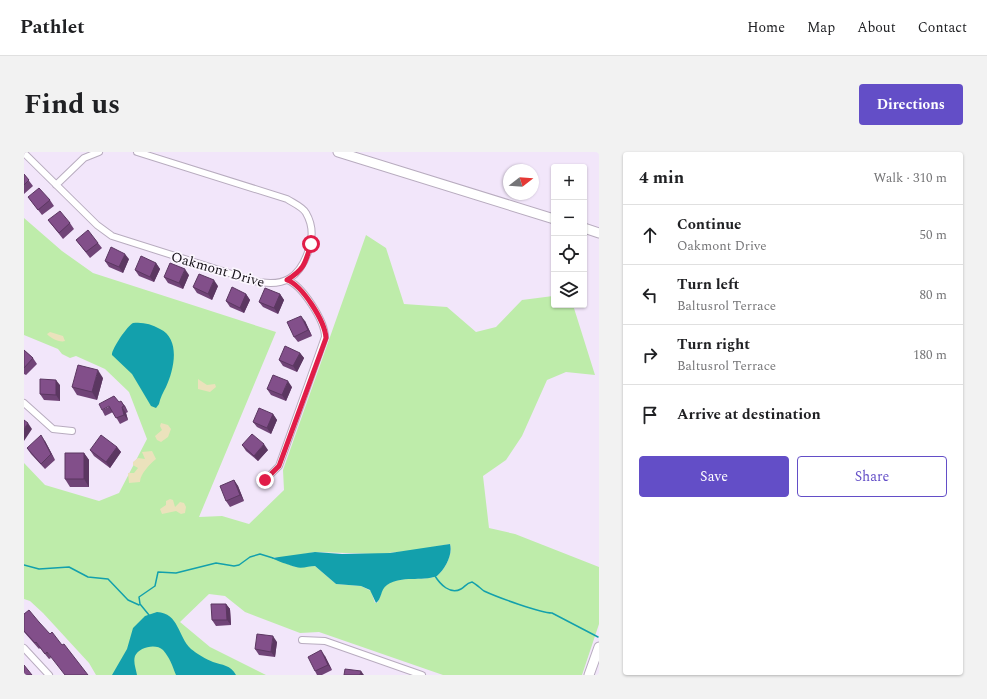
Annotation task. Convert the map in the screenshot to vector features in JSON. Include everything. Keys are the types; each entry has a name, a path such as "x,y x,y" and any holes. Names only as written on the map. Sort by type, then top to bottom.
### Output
{"street":[{"path":"56,185 84,158 98,152"},
{"name":"Oakmont Drive","path":"24,154 97,225 112,236 270,285 287,280 299,272 305,264 311,244 311,223 306,212 287,199 137,152"},
{"path":"338,152 551,218"},
{"path":"587,229 599,233"},
{"path":"265,480 279,466 326,338 321,319 296,284 287,280"},
{"path":"24,403 53,429 72,431"},
{"path":"302,640 325,641 422,675"},
{"path":"590,675 599,647"},
{"path":"24,648 49,675"}],"green space":[{"path":"24,218 62,251 93,273 276,332 199,517 222,516 249,524 284,490 283,470 366,235 386,248 404,304 447,307 476,332 496,327 522,300 551,296 551,308 574,308 595,375 566,372 547,380 522,436 506,460 483,476 489,528 515,534 599,567 599,624 582,675 443,675 319,632 300,633 245,612 225,596 209,594 180,622 210,647 266,675 96,675 89,663 43,613 30,601 24,599 24,463 45,485 99,501 119,493 147,439 129,392 105,369 76,356 70,358 62,354 58,349 24,335","holes":["450,544 448,562 437,576 431,578 404,579 391,582 383,588 377,603 375,603 371,591 361,586 336,584 315,566 295,567 273,557 282,558 315,552 378,554 418,550"]}],"sand":[{"path":"50,332 63,336 65,341 58,341 48,336 47,334"},
{"path":"198,379 207,385 215,384 216,387 210,392 198,389"},
{"path":"161,423 168,425 171,429 168,437 161,442 157,440 155,436 162,430 160,426"},
{"path":"152,451 156,459 143,473 140,482 129,483 128,473 134,473 138,468 133,465 133,462 138,458 145,459 142,452"},
{"path":"170,499 173,500 175,507 180,502 184,503 186,507 185,513 181,514 176,511 162,514 160,509 166,505 166,501"}],"water":[{"path":"133,323 147,324 160,329 167,334 173,347 173,364 169,380 156,408 151,406 132,374 112,355 112,352 120,338"},
{"path":"450,544 451,548 448,562 437,576 425,579 405,579 393,582 385,587 376,603 370,590 361,586 336,584 315,566 298,568 272,558 315,552 342,554 390,553"},
{"path":"157,612 164,613 174,621 191,649 210,661 229,667 236,675 176,675 163,650 152,646 140,650 135,656 134,663 137,675 112,675 127,649 133,628 145,616"}],"building":[{"path":"24,174 29,180 24,185"},
{"path":"39,188 50,200 38,210 28,197"},
{"path":"60,211 70,223 59,233 48,220"},
{"path":"88,230 98,243 86,252 76,240"},
{"path":"111,247 125,254 119,267 105,261"},
{"path":"141,256 156,263 150,277 135,270"},
{"path":"170,263 185,269 179,283 164,277"},
{"path":"199,274 214,280 208,294 193,287"},
{"path":"232,287 246,294 240,308 226,301"},
{"path":"265,288 280,294 274,308 259,302"},
{"path":"301,316 308,330 294,337 287,322"},
{"path":"285,346 300,353 293,366 279,360"},
{"path":"24,350 33,358 24,368"},
{"path":"78,365 98,370 92,392 72,387"},
{"path":"273,375 288,381 282,395 267,389"},
{"path":"40,379 56,380 56,395 40,394"},
{"path":"114,396 119,402 121,401 124,406 122,407 124,415 116,418 109,406 102,410 99,404"},
{"path":"259,408 273,414 267,428 253,422"},
{"path":"24,420 28,423 24,429"},
{"path":"252,434 264,444 254,456 242,445"},
{"path":"41,435 51,454 41,464 27,448"},
{"path":"101,435 117,447 106,462 90,450"},
{"path":"65,453 84,453 84,479 65,479"},
{"path":"234,480 240,495 226,501 220,486"},
{"path":"211,604 226,604 227,620 212,620"},
{"path":"29,610 50,634 52,632 62,645 64,644 88,675 65,675 47,652 45,654 36,642 35,643 24,631 24,614"},
{"path":"257,634 273,636 271,652 255,649"},
{"path":"321,650 328,665 315,671 308,657"},
{"path":"24,665 32,675 24,675"},
{"path":"345,669 361,671 360,675 344,675"}],"waterway":[{"path":"149,615 140,604 139,597 155,586 158,572 176,573 216,563 234,566 239,565 250,557 260,554 273,558"},
{"path":"24,565 39,569 69,567 88,577 108,579 128,600 139,605"},
{"path":"435,576 449,590 457,590 472,582 484,591 498,597 529,608 552,613 598,637"}],"route":[{"path":"265,480 279,466 326,338 321,319 296,284 287,280 299,272 305,264 311,244"}]}
